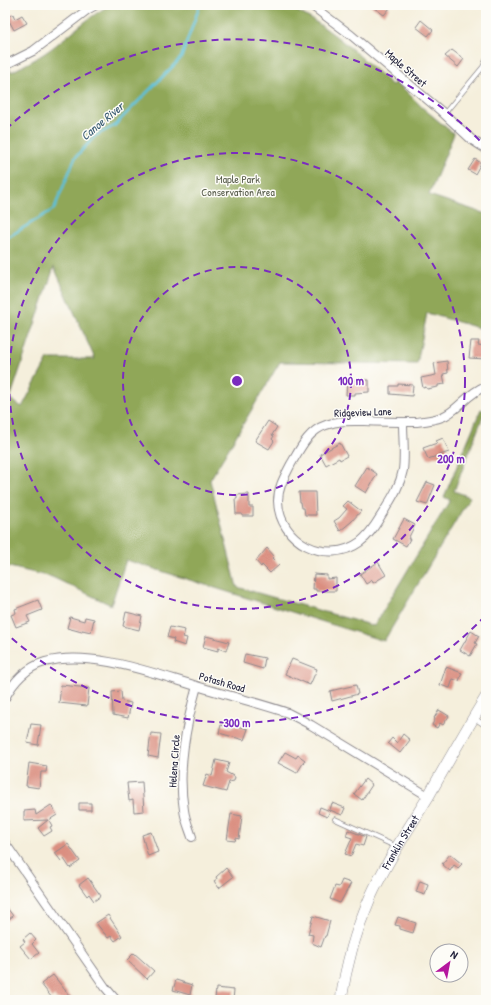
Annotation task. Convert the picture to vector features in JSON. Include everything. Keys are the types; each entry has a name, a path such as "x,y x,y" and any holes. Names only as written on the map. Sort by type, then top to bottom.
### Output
{"street":[{"path":"5,65 33,51 87,10 96,5"},
{"name":"Maple Street","path":"311,5 351,35 444,114 472,140 486,149"},
{"name":"Ridgeview Lane","path":"403,422 403,463 400,482 395,493 366,537 350,548 332,552 313,549 297,540 288,531 282,520 279,507 279,495 284,477 299,449 306,439 317,429 327,424 337,422 429,421 450,413 470,394 486,386"},
{"name":"Potash Road","path":"5,698 16,682 29,670 43,663 57,660 86,660 113,663 280,710 295,717 428,796"},
{"name":"Helena Circle","path":"192,837 184,809 182,790 188,721 197,686"},
{"name":"Franklin Street","path":"341,1000 345,977 363,915 371,896 473,717 486,697"},
{"path":"5,843 105,987 116,1000"}],"lane":[{"path":"444,114 483,67 486,60"},
{"path":"473,717 486,726"},
{"path":"335,819 398,847"}],"green space":[{"name":"Maple Park Conservation Area","path":"110,5 284,5 315,21 328,30 392,85 396,81 423,108 454,134 429,195 486,214 486,330 427,313 417,364 280,362 210,480 237,587 374,626 450,500 444,497 481,409 485,411 454,491 470,497 384,641 126,560 111,605 52,577 5,566 5,71 10,69 11,72 29,63 51,49","holes":["54,267 95,359 48,359 22,407 10,399"]}],"building":[{"path":"370,5 386,5 390,8 384,15"},
{"path":"13,14 15,19 22,15 27,23 14,30 7,17"},
{"path":"421,20 433,30 428,36 416,27"},
{"path":"452,50 464,59 458,67 445,56"},
{"path":"475,159 481,163 475,174 468,170"},
{"path":"471,341 479,341 478,345 486,346 486,359 469,358"},
{"path":"447,361 448,373 443,374 445,384 427,389 426,387 423,388 421,378 436,375 434,363"},
{"path":"347,380 369,380 369,392 346,395"},
{"path":"398,384 413,385 412,396 390,394 390,386 398,386"},
{"path":"268,421 277,427 272,435 274,436 272,439 274,441 269,449 255,441"},
{"path":"443,438 449,452 428,459 423,448 437,443 436,441"},
{"path":"340,443 347,456 340,460 339,458 326,465 320,454"},
{"path":"367,467 377,474 366,493 355,486"},
{"path":"427,482 435,485 427,505 417,502"},
{"path":"299,492 315,492 316,515 305,515 304,508 302,508 300,502"},
{"path":"249,494 249,507 253,507 253,516 242,516 242,514 236,514 235,499 237,499 237,495"},
{"path":"348,501 361,511 340,531 334,521 347,509 343,506"},
{"path":"404,519 415,525 406,546 393,539"},
{"path":"267,548 274,556 272,558 279,565 270,573 262,565 261,567 256,561"},
{"path":"378,562 386,575 373,583 372,580 366,584 360,574"},
{"path":"314,574 327,575 327,579 336,578 336,591 316,591 316,589 313,589"},
{"path":"38,600 42,610 27,616 30,622 16,627 11,615 16,613 15,609"},
{"path":"126,612 142,616 139,630 123,626"},
{"path":"70,617 84,621 85,617 94,619 91,632 82,630 82,632 67,628"},
{"path":"170,627 185,630 183,637 187,638 185,646 173,642 174,639 167,637"},
{"path":"471,631 479,636 475,643 477,644 470,656 460,650"},
{"path":"206,636 229,642 226,651 218,648 218,651 203,647"},
{"path":"245,654 265,658 263,669 243,663"},
{"path":"292,659 317,669 310,685 285,674"},
{"path":"446,667 462,673 459,681 453,679 450,688 440,685"},
{"path":"61,685 89,688 87,706 59,703"},
{"path":"356,685 358,694 332,701 330,691"},
{"path":"121,691 122,701 131,703 128,718 113,715 112,692"},
{"path":"439,710 449,716 443,725 440,723 437,728 432,725"},
{"path":"31,724 41,725 38,745 27,743"},
{"path":"221,725 233,728 234,725 248,729 244,740 219,733"},
{"path":"151,733 161,734 158,758 148,756"},
{"path":"403,734 410,740 400,753 388,743 392,738 397,743"},
{"path":"285,752 296,758 298,755 305,760 297,773 278,763"},
{"path":"216,760 229,763 226,772 235,777 234,781 229,782 226,792 203,786 207,774 212,776"},
{"path":"29,763 47,766 46,772 41,772 39,788 26,786"},
{"path":"365,779 372,785 362,800 354,794"},
{"path":"142,782 144,811 134,812 133,800 129,801 127,783"},
{"path":"79,803 91,803 91,810 79,810"},
{"path":"332,803 345,808 342,815 330,810"},
{"path":"51,805 57,815 49,820 52,826 50,827 52,831 44,836 38,828 48,820 24,821 24,811 35,810 36,815"},
{"path":"320,807 330,811 327,817 318,813"},
{"path":"231,814 242,816 239,839 236,838 235,841 227,840"},
{"path":"348,830 366,837 363,846 356,844 351,856 345,854 352,838 346,836"},
{"path":"151,832 158,852 148,856 142,835"},
{"path":"68,844 80,861 70,868 64,859 61,861 55,853"},
{"path":"450,854 462,864 458,868 454,865 450,871 442,864"},
{"path":"226,868 233,877 219,888 214,881 217,879 216,877"},
{"path":"88,878 101,896 94,901 89,894 87,896 79,885"},
{"path":"342,880 351,883 340,903 330,899 335,886 339,887"},
{"path":"420,881 428,884 425,895 416,892"},
{"path":"5,905 13,916 5,922"},
{"path":"108,915 122,936 115,941 111,936 108,938 96,923"},
{"path":"313,916 330,921 321,947 312,943 313,935 308,934"},
{"path":"398,917 416,923 413,933 400,929 400,926 395,925"},
{"path":"30,933 36,940 32,944 39,953 31,959 20,946 25,942 23,939"},
{"path":"134,953 154,971 147,979 127,960"},
{"path":"53,975 73,1000 57,1000 54,996 52,998 41,984"},
{"path":"176,980 192,985 190,995 173,990"},
{"path":"216,988 234,990 233,1000 215,1000"}],"waterway":[{"name":"Canoe River","path":"5,239 54,209 75,158 95,136 114,126 181,58 200,5"}]}
